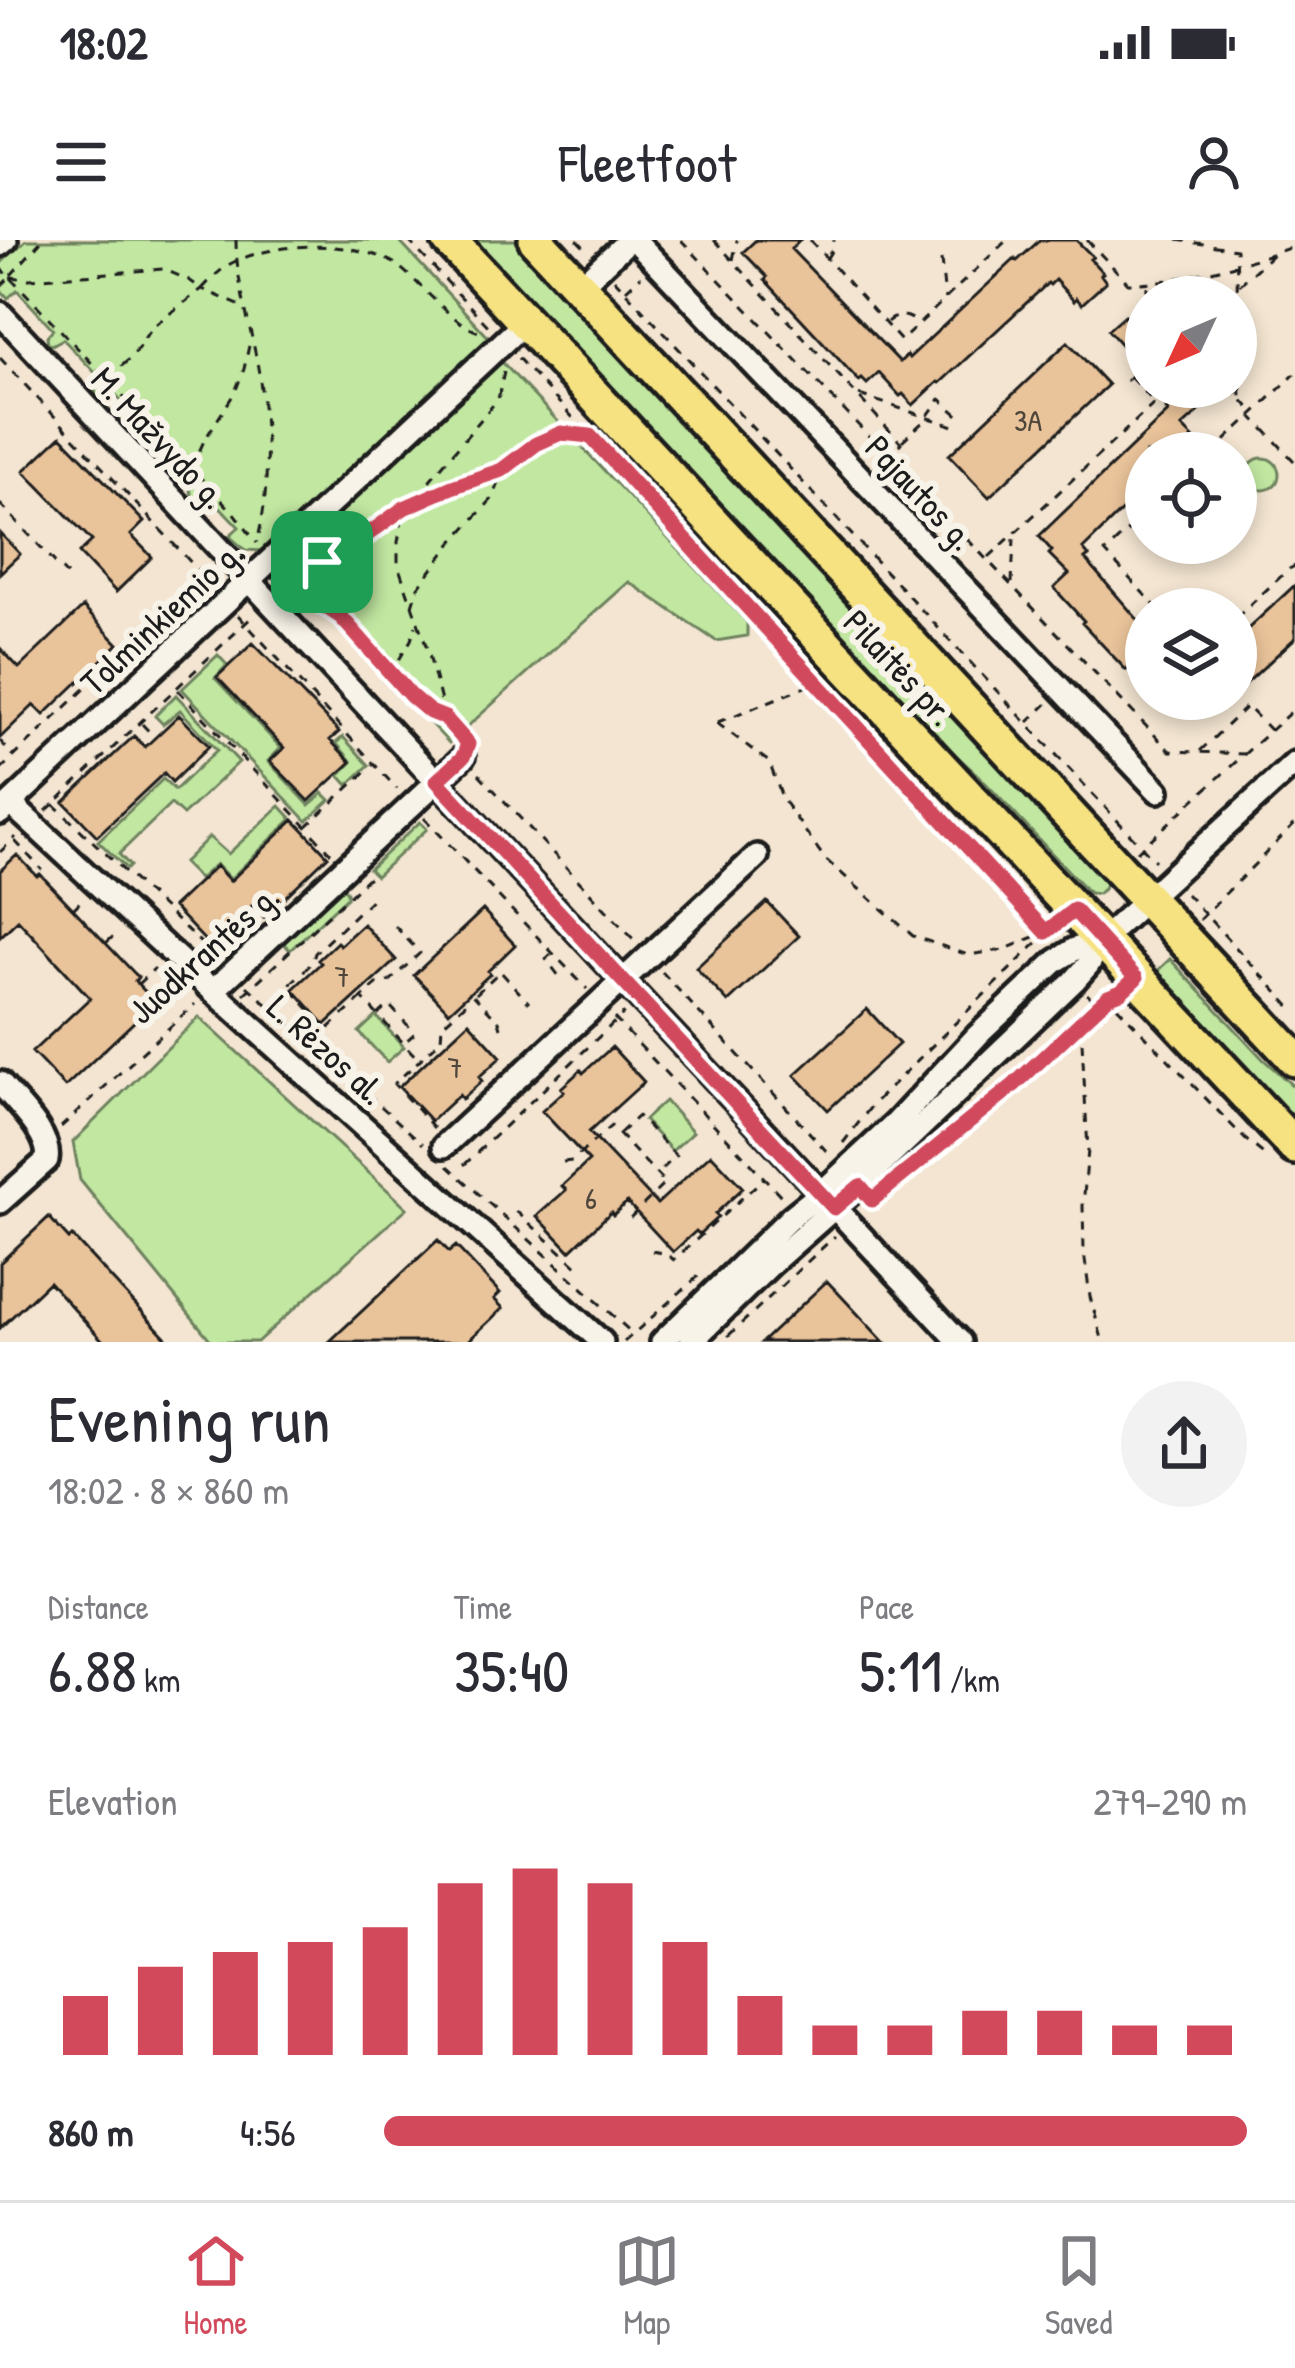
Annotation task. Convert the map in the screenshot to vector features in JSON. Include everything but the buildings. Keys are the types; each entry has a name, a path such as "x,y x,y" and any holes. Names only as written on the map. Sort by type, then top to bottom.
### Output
{"main road":[{"name":"Pilaitės pr.","path":"449,240 512,337 1074,910 1102,940 1122,987 1287,1156"},
{"name":"Pilaitės pr.","path":"536,240 590,276 1160,890 1295,1059"}],"street":[{"path":"590,276 632,240"},
{"name":"Pajautos g.","path":"632,240 1158,791"},
{"name":"M. Mažvydo g.","path":"0,314 960,1342"},
{"name":"Tolminkiemio g.","path":"5,808 512,337"},
{"name":"Juodkrantės g.","path":"213,991 463,757"},
{"path":"691,1342 1075,981 1102,940 1295,763"},
{"name":"L. Rėzos al.","path":"5,808 22,832 213,991 602,1342"},
{"path":"445,1144 758,856"},
{"path":"0,1083 46,1141 49,1154 0,1202"},
{"path":"662,1342 737,1268 835,1208"}],"path":[{"path":"0,286 43,240"},
{"path":"236,240 260,379 266,475 249,579"},
{"path":"107,379 133,356 151,328 217,273 237,261 308,242 349,246 388,259 422,284 458,321 477,333 495,334 408,240"},
{"path":"577,240 590,276 1026,723 1130,858 1192,925 1295,1011"},
{"path":"681,240 1170,751 1246,754"},
{"path":"714,240 901,442"},
{"path":"733,260 737,240"},
{"path":"810,240 902,340 1007,240"},
{"path":"827,258 834,240"},
{"path":"1087,240 1125,281"},
{"path":"1178,240 1236,249 1237,276"},
{"path":"1183,276 1295,246"},
{"path":"1249,276 1274,253"},
{"path":"941,260 945,299"},
{"path":"0,267 257,543"},
{"path":"10,277 163,269 244,307"},
{"path":"885,323 906,316 918,325"},
{"path":"512,337 590,436 1046,932 1046,949"},
{"path":"445,718 398,565 398,542 402,521 460,441 498,399 512,337"},
{"path":"192,468 235,392 250,339"},
{"path":"1234,432 1295,374"},
{"path":"857,395 957,428"},
{"path":"886,457 940,399 964,420"},
{"path":"988,559 1151,408"},
{"path":"1248,408 1295,462"},
{"path":"278,591 302,569 353,545 414,504 502,470 536,444 561,433 590,436"},
{"path":"412,606 417,590 451,544 492,499 502,470"},
{"path":"0,504 67,575"},
{"path":"1125,533 1105,552 1138,588"},
{"path":"1012,584 1014,534"},
{"path":"1257,598 1295,566"},
{"path":"0,770 203,576"},
{"path":"292,577 312,598 341,617 390,675 430,712 445,718 468,744 463,757"},
{"path":"0,852 245,623"},
{"path":"390,675 416,624"},
{"path":"818,682 717,723 769,762 783,800 825,859 913,936 968,955 1003,950 1046,932"},
{"path":"176,688 335,856"},
{"path":"1026,723 1062,690"},
{"path":"1198,752 1246,706 1270,731"},
{"path":"1130,858 1295,708"},
{"path":"140,722 155,737"},
{"path":"0,741 14,756"},
{"path":"306,827 374,764"},
{"path":"481,776 832,1157 873,1104 1046,932 1074,910"},
{"path":"257,788 263,782"},
{"path":"53,805 221,962"},
{"path":"1192,925 1295,824"},
{"path":"22,832 42,870"},
{"path":"36,875 51,862"},
{"path":"1233,887 1242,895"},
{"path":"74,909 87,896"},
{"path":"375,896 288,986 328,1029 378,983 390,981 420,953 395,926"},
{"path":"246,911 260,926"},
{"path":"106,944 123,928"},
{"path":"552,952 546,958 559,976"},
{"path":"138,984 160,963"},
{"path":"445,1144 394,1084 441,1040 442,1025 500,971 529,1003"},
{"path":"1092,999 1122,987"},
{"path":"890,1185 1014,1085 1122,987"},
{"path":"1122,987 1245,1139 1287,1156"},
{"name":"Juodkrantės g.","path":"46,1141 213,991"},
{"path":"474,995 501,1028"},
{"path":"362,998 419,1060"},
{"path":"464,1165 641,1000"},
{"path":"378,1015 388,1005 415,1033 404,1043"},
{"path":"1081,1023 1088,1150 1084,1252 1103,1342"},
{"path":"619,1134 638,1116 676,1156 657,1174"},
{"path":"563,1162 572,1161 611,1126 665,1183 626,1223"},
{"path":"652,1251 674,1260 764,1178"},
{"path":"721,1342 835,1208"},
{"path":"516,1211 578,1267"},
{"path":"520,1232 529,1223"}],"green space":[{"path":"26,240 398,240 491,340 264,551 245,550 229,536 239,527 207,493 193,497 190,490 197,482 159,440 143,446 142,439 150,430 111,390 102,397 96,395 102,380 63,339 48,343 53,329 17,290 8,298 0,289 0,264"},
{"path":"466,240 517,240 1096,863 1107,880 1104,889 1089,893 980,777 906,710"},
{"path":"502,362 747,622 747,636 716,641 629,582 449,743 299,585 286,595 275,579 288,561"},
{"path":"1257,460 1269,460 1277,468 1274,485 1257,488"},
{"path":"218,655 227,665 215,678 281,748 268,761 309,805 323,793 330,800 307,821 182,689"},
{"path":"176,695 239,762 183,815 171,804 119,854 130,866 127,869 98,841 163,779 175,790 217,750 180,710 163,724 155,716"},
{"path":"343,737 369,765 348,785 339,775 352,762 336,743"},
{"path":"280,806 292,819 230,879 216,864 199,879 183,863 209,837 228,854"},
{"path":"420,822 427,829 376,876 369,869"},
{"path":"340,885 347,897 290,950 281,940"},
{"path":"242,918 252,928 222,957 212,947"},
{"path":"1170,959 1295,1088 1295,1129 1152,976"},
{"path":"376,1016 404,1047 387,1062 359,1032"},
{"path":"199,1017 407,1208 257,1342 212,1342 80,1180 73,1142"},
{"path":"665,1101 693,1132 672,1151 644,1120"}],"route":[{"path":"561,433 590,436 1046,932 1074,910 1136,978 872,1200 860,1186 834,1208 437,781 463,757 466,738 411,696 341,617 312,598 292,577 322,562 404,508 502,470 536,444 561,433"}]}
